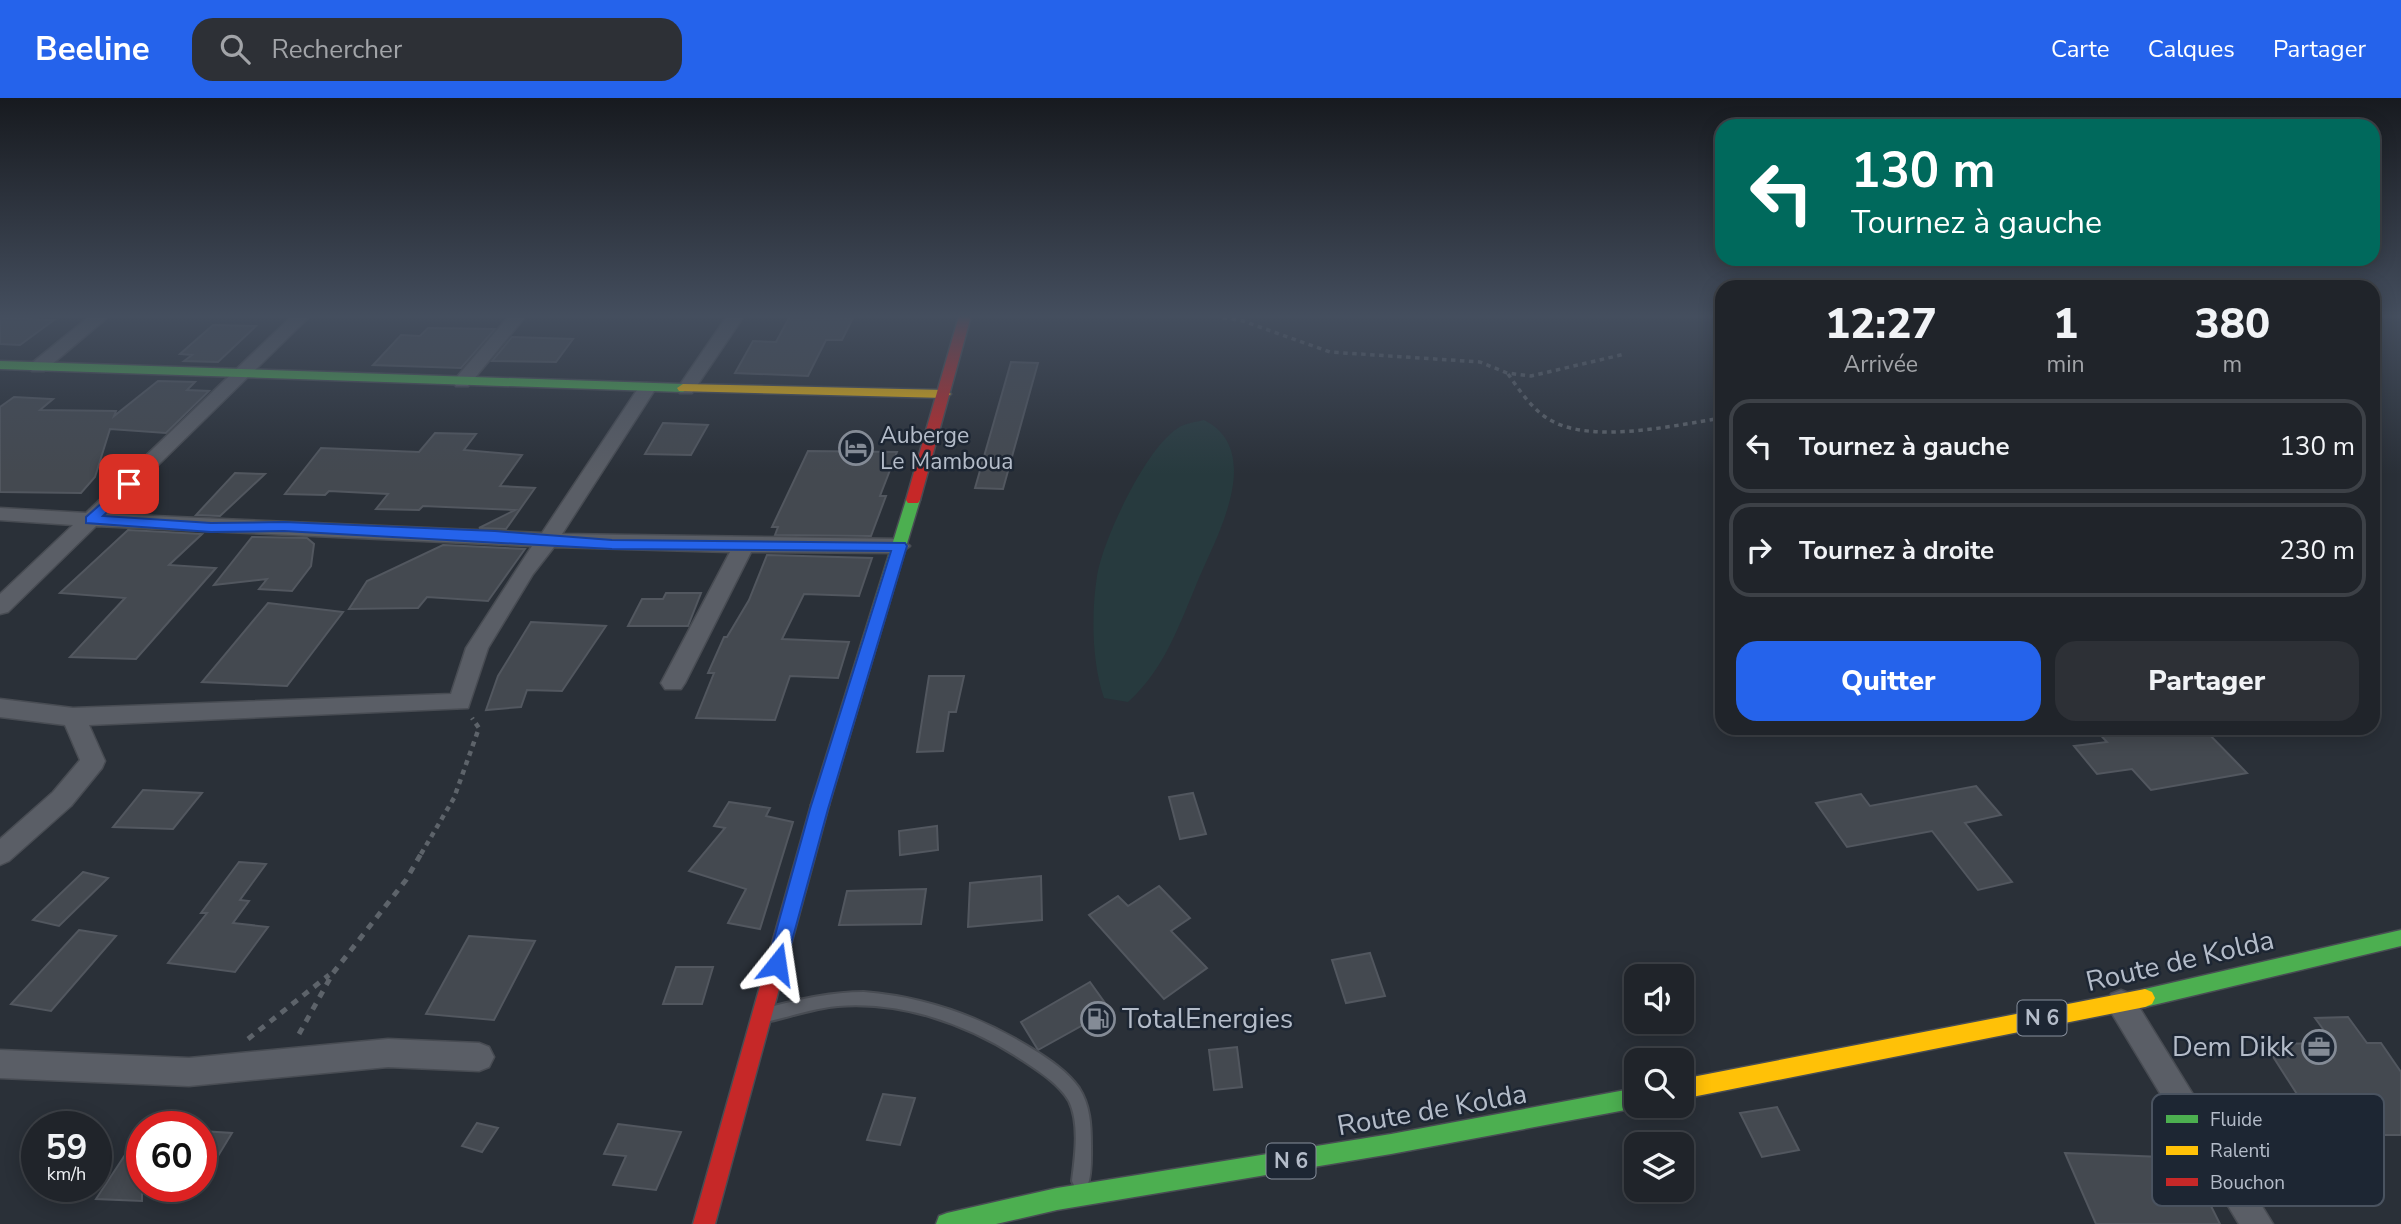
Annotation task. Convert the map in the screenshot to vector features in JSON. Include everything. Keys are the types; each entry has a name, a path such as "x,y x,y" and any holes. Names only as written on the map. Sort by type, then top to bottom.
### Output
{"main road":[{"path":"83,369 647,388 945,394"},
{"path":"704,1224 819,809 952,369"},
{"name":"Route de Kolda","path":"1694,1087 2121,1003 2401,938"},
{"name":"Route de Kolda","path":"947,1224 993,1211 1080,1194 1524,1121 1624,1100"}],"street":[{"path":"0,607 248,369"},
{"path":"462,382 473,369"},
{"path":"686,389 700,369"},
{"path":"0,708 73,718 460,702 477,648 525,570 549,539 647,388"},
{"path":"0,514 211,527 284,527 612,544 900,546"},
{"path":"673,683 744,545"},
{"path":"0,855 50,812 80,781 93,761 73,718"},
{"path":"2121,1003 2177,1094"},
{"path":"0,1064 189,1072 388,1053 478,1057"},
{"path":"2246,1206 2257,1224"}],"lane":[{"path":"763,1015 839,999 914,1005 956,1017 1006,1040 1048,1068 1076,1100 1083,1152 1080,1194"}],"path":[{"path":"1496,369 1531,376 1563,369"},
{"path":"1507,373 1525,400 1554,423 1583,428 1645,429 1715,419"},
{"path":"282,1065 333,973 406,880 453,798 479,728 460,702"},
{"path":"234,1046 257,1033 333,973"}],"green space":[{"path":"1204,420 1222,434 1231,452 1234,473 1225,518 1178,628 1152,675 1128,702 1104,698 1097,670 1093,622 1097,576 1108,540 1128,496 1153,454 1178,428"}],"building":[{"path":"738,369 812,369 808,376 735,373"},
{"path":"1009,369 1036,369 1003,489 975,488"},
{"path":"158,381 195,382 187,390 209,391 166,433 110,429 95,477 81,493 0,492 0,407 14,397 53,399 40,410 116,411 114,416"},
{"path":"663,423 708,425 691,455 645,454"},
{"path":"435,433 476,434 464,450 522,455 500,486 535,488 506,529 479,528 515,510 423,506 419,510 376,509 388,494 329,491 325,495 285,494 321,448 419,452"},
{"path":"808,451 897,452 880,496 886,496 871,536 775,535 778,527 772,527"},
{"path":"235,473 265,474 220,516 196,515"},
{"path":"128,530 202,534 169,565 216,568 136,659 70,657 125,598 60,593"},
{"path":"252,537 307,538 314,544 311,566 292,591 259,589 267,579 214,585"},
{"path":"443,545 525,549 488,601 427,597 418,608 349,609 367,581"},
{"path":"767,555 872,558 859,596 804,594 782,639 849,642 838,678 790,676 775,720 696,718 714,673 708,673 724,637 727,637 749,600"},
{"path":"666,593 701,593 688,626 628,626 642,599 663,599"},
{"path":"268,603 343,612 287,686 202,682"},
{"path":"531,622 606,626 562,691 527,690 521,707 486,710 498,676"},
{"path":"929,676 964,676 956,712 949,712 943,751 917,752"},
{"path":"2100,735 2210,735 2247,773 2151,790 2132,769 2097,774 2074,746 2107,742"},
{"path":"1976,786 2001,815 1965,823 2012,882 1978,890 1932,831 1847,847 1816,803 1861,794 1870,806"},
{"path":"143,790 202,793 173,829 113,827"},
{"path":"1193,793 1206,834 1180,839 1169,797"},
{"path":"729,802 770,808 766,816 793,822 760,929 728,923 746,889 689,871 725,828 714,826"},
{"path":"937,826 938,850 900,855 899,831"},
{"path":"239,862 266,864 240,900 249,901 233,923 268,927 235,972 168,963 207,913 201,913"},
{"path":"83,872 108,878 59,926 33,920"},
{"path":"1041,876 1042,920 968,927 970,883"},
{"path":"1159,886 1190,918 1171,931 1207,968 1164,999 1089,915 1118,896 1128,906"},
{"path":"926,889 921,924 839,925 847,891"},
{"path":"79,930 116,936 51,1011 11,1004"},
{"path":"469,936 535,941 494,1020 426,1014"},
{"path":"1370,953 1385,996 1346,1003 1332,960"},
{"path":"676,967 713,967 702,1004 663,1004"},
{"path":"1090,982 1110,1010 1038,1050 1021,1022"},
{"path":"2348,1017 2367,1043 2381,1043 2401,1072 2401,1135 2384,1135 2384,1094 2297,1094 2265,1044 2333,1043 2315,1018"},
{"path":"1237,1047 1242,1087 1214,1090 1209,1050"},
{"path":"883,1094 915,1098 900,1145 867,1140"},
{"path":"1777,1107 1799,1150 1762,1157 1740,1113"},
{"path":"477,1123 498,1128 482,1152 462,1146"},
{"path":"618,1124 681,1132 656,1190 613,1185 626,1156 604,1154"},
{"path":"217,1132 232,1133 217,1158"},
{"path":"126,1153 126,1200 112,1200 112,1175"},
{"path":"2065,1153 2152,1157 2152,1206 2211,1206 2220,1224 2096,1224"}],"traffic: fast":[{"path":"105,369 683,388"},
{"path":"820,805 913,500"},
{"path":"2145,998 2401,938"},
{"path":"947,1224 1057,1199 1391,1144 1624,1100"}],"traffic: slow":[{"path":"683,388 945,394"},
{"path":"1694,1087 2145,998"}],"traffic: jam":[{"path":"913,500 950,369"},
{"path":"704,1224 820,805"}],"place":[{"name":"Auberge Le Mamboua","path":"856,448"},
{"name":"TotalEnergies","path":"1098,1019"},
{"name":"Dem Dikk","path":"2319,1047"}],"route":[{"path":"129,484 91,520 211,527 284,527 495,536 612,544 900,546 819,809 777,964"}]}
